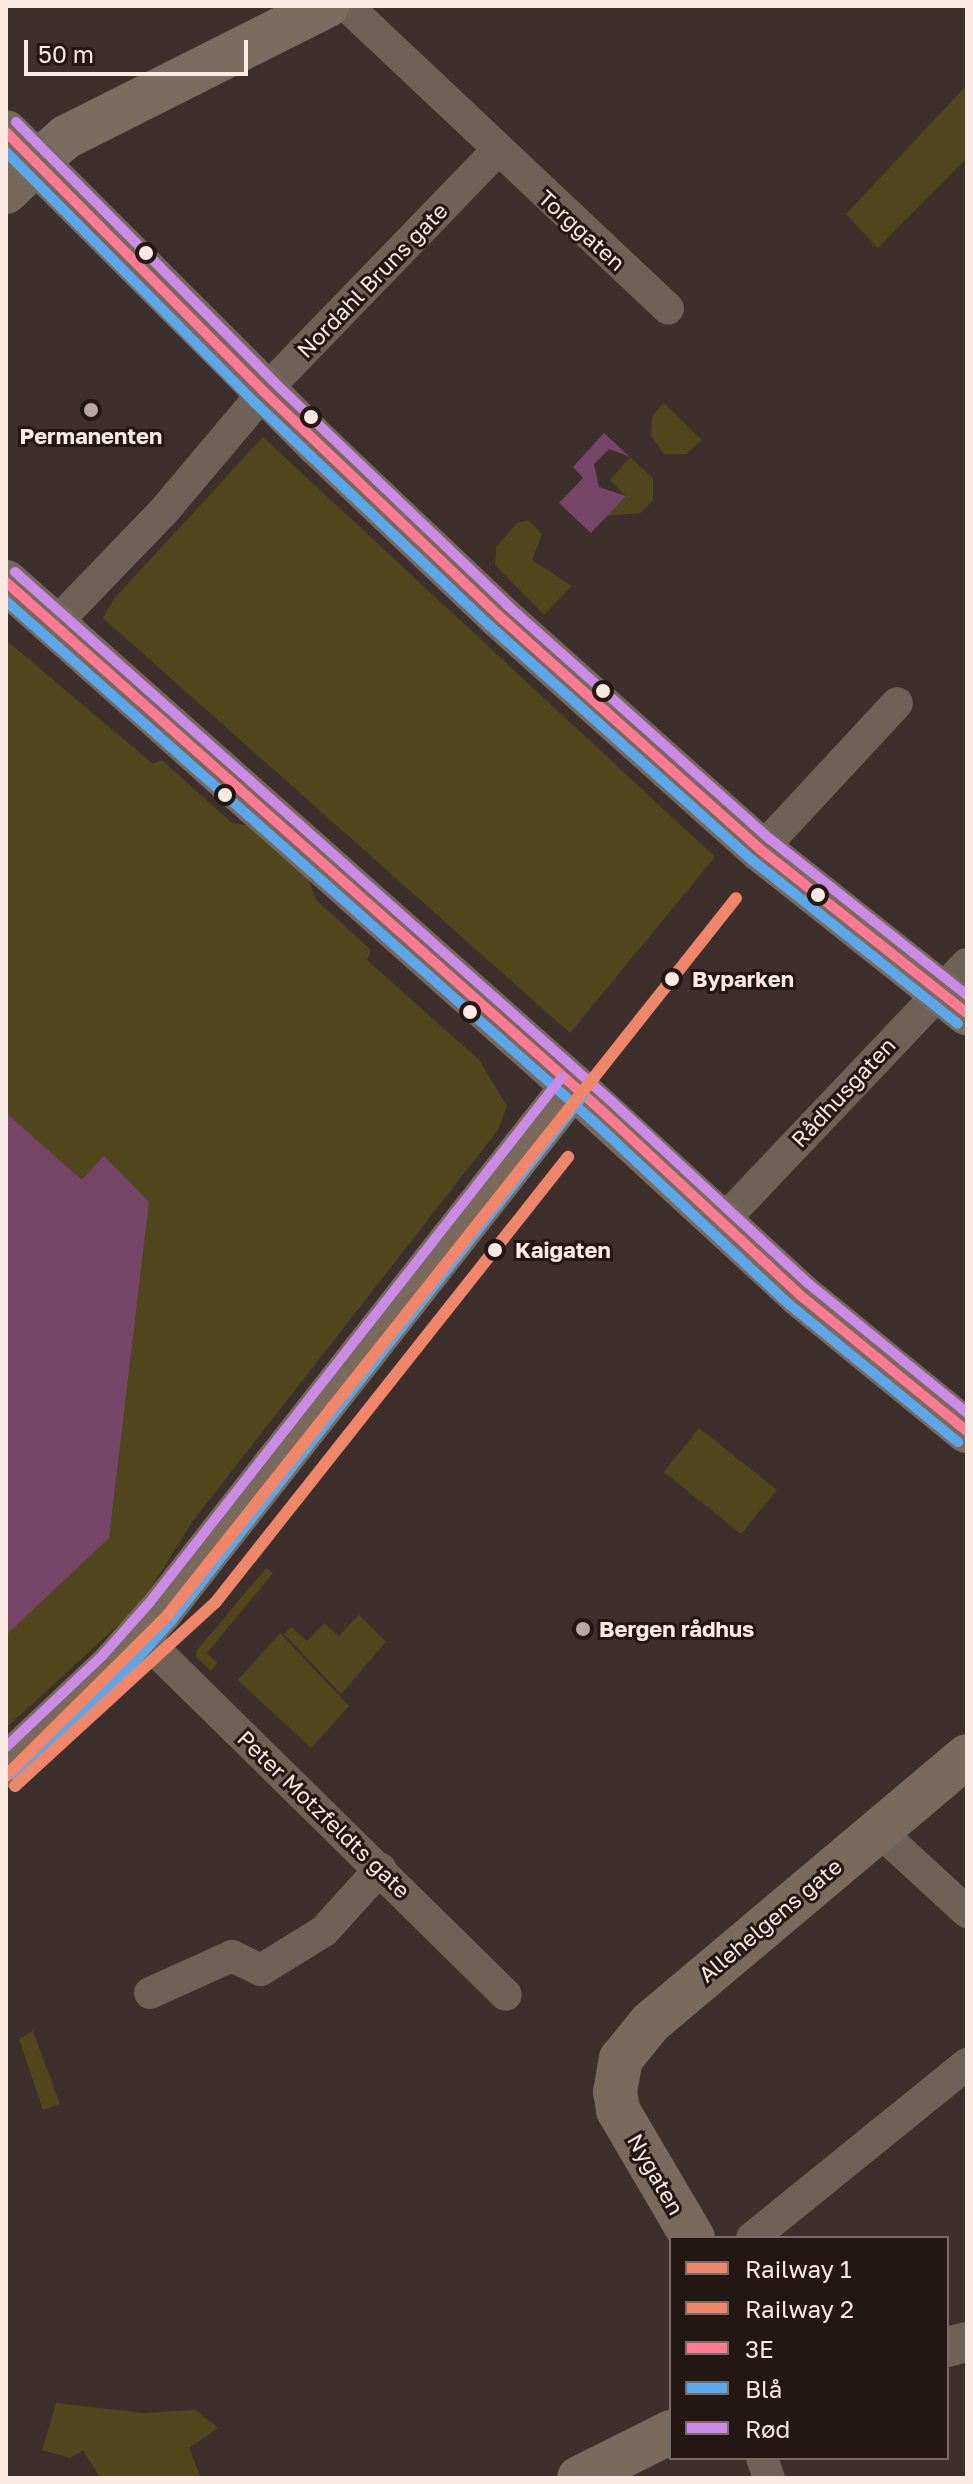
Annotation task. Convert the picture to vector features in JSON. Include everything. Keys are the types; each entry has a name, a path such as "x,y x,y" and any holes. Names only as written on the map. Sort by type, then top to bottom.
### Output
{"highway":[{"path":"6,132 21,178 264,392 498,615 761,850"},
{"path":"6,582 56,623 573,1086"}],"main road":[{"path":"21,178 66,137 327,6"},
{"path":"761,850 949,993"},
{"path":"6,1766 140,1635 573,1086 800,1295 952,1418 967,1447"},
{"name":"Allehelgens gate","path":"618,2110 615,2092 621,2059 650,2023 814,1880 879,1831 967,1756"},
{"name":"Nygaten","path":"618,2110 692,2236"},
{"path":"579,2478 669,2433"}],"street":[{"name":"Torggaten","path":"347,6 496,152 668,309"},
{"name":"Nordahl Bruns gate","path":"56,623 153,523 264,392 496,152"},
{"path":"761,850 897,703"},
{"name":"Rådhusgaten","path":"721,1223 949,993"},
{"name":"Peter Motzfeldts gate","path":"140,1635 506,1995"},
{"path":"879,1831 967,1912"},
{"path":"150,1993 232,1956 261,1970 324,1931 380,1869"},
{"path":"754,2236 832,2160 913,2093 967,2064"}],"shaded area":[{"path":"967,85 967,158 878,248 846,214"},
{"path":"664,403 702,440 686,454 664,454 651,436 652,416"},
{"path":"604,433 630,457 609,449 594,464 599,487 626,496 591,533 559,503 583,478 573,467"},
{"name":"Byparken","path":"263,437 715,857 570,1033 103,618 113,600"},
{"path":"630,457 653,478 653,500 640,513 607,516 626,496 610,480"},
{"path":"528,520 542,534 532,560 572,586 544,615 495,565 496,547 517,523"},
{"path":"6,640 153,764 162,760 232,823 256,827 306,873 316,900 371,950 367,960 479,1060 507,1106 498,1130 192,1522 141,1604 6,1728"},
{"path":"6,1113 82,1180 104,1156 149,1202 109,1538 6,1635"},
{"path":"699,1428 777,1490 741,1534 664,1472"},
{"path":"266,1568 273,1573 207,1653 217,1663 211,1671 196,1657 197,1650"},
{"path":"359,1615 386,1642 341,1694 284,1634 291,1627 307,1641 324,1623 339,1636"},
{"path":"280,1633 349,1706 311,1748 238,1680"},
{"path":"33,2031 60,2104 43,2110 19,2039"},
{"path":"56,2403 144,2413 196,2410 218,2428 189,2448 201,2478 100,2478 83,2450 70,2458 42,2450"}],"rail line":[{"name":"1","path":"6,1776 167,1616 736,898"},
{"name":"2","path":"15,1786 215,1603 568,1157"}],"transit line":[{"name":"Rød","path":"16,122 274,382 507,605 770,839 967,995"},
{"name":"3E","path":"6,132 264,392 498,615 761,850 967,1013"},
{"name":"Blå","path":"6,152 254,402 489,625 752,860 958,1024"},
{"name":"Rød","path":"15,572 610,1100 809,1284 967,1413"},
{"name":"3E","path":"6,582 601,1110 800,1295 967,1431"},
{"name":"Blå","path":"6,601 592,1120 790,1305 958,1442"},
{"name":"Rød","path":"6,1747 103,1655 150,1602 562,1077"},
{"name":"Blå","path":"16,1776 123,1675 172,1620 584,1095"}],"place":[{"name":"Permanenten","path":"91,410"},
{"name":"Byparken","path":"672,979"},
{"name":"Kaigaten","path":"495,1250"},
{"name":"Bergen rådhus","path":"583,1629"}]}
